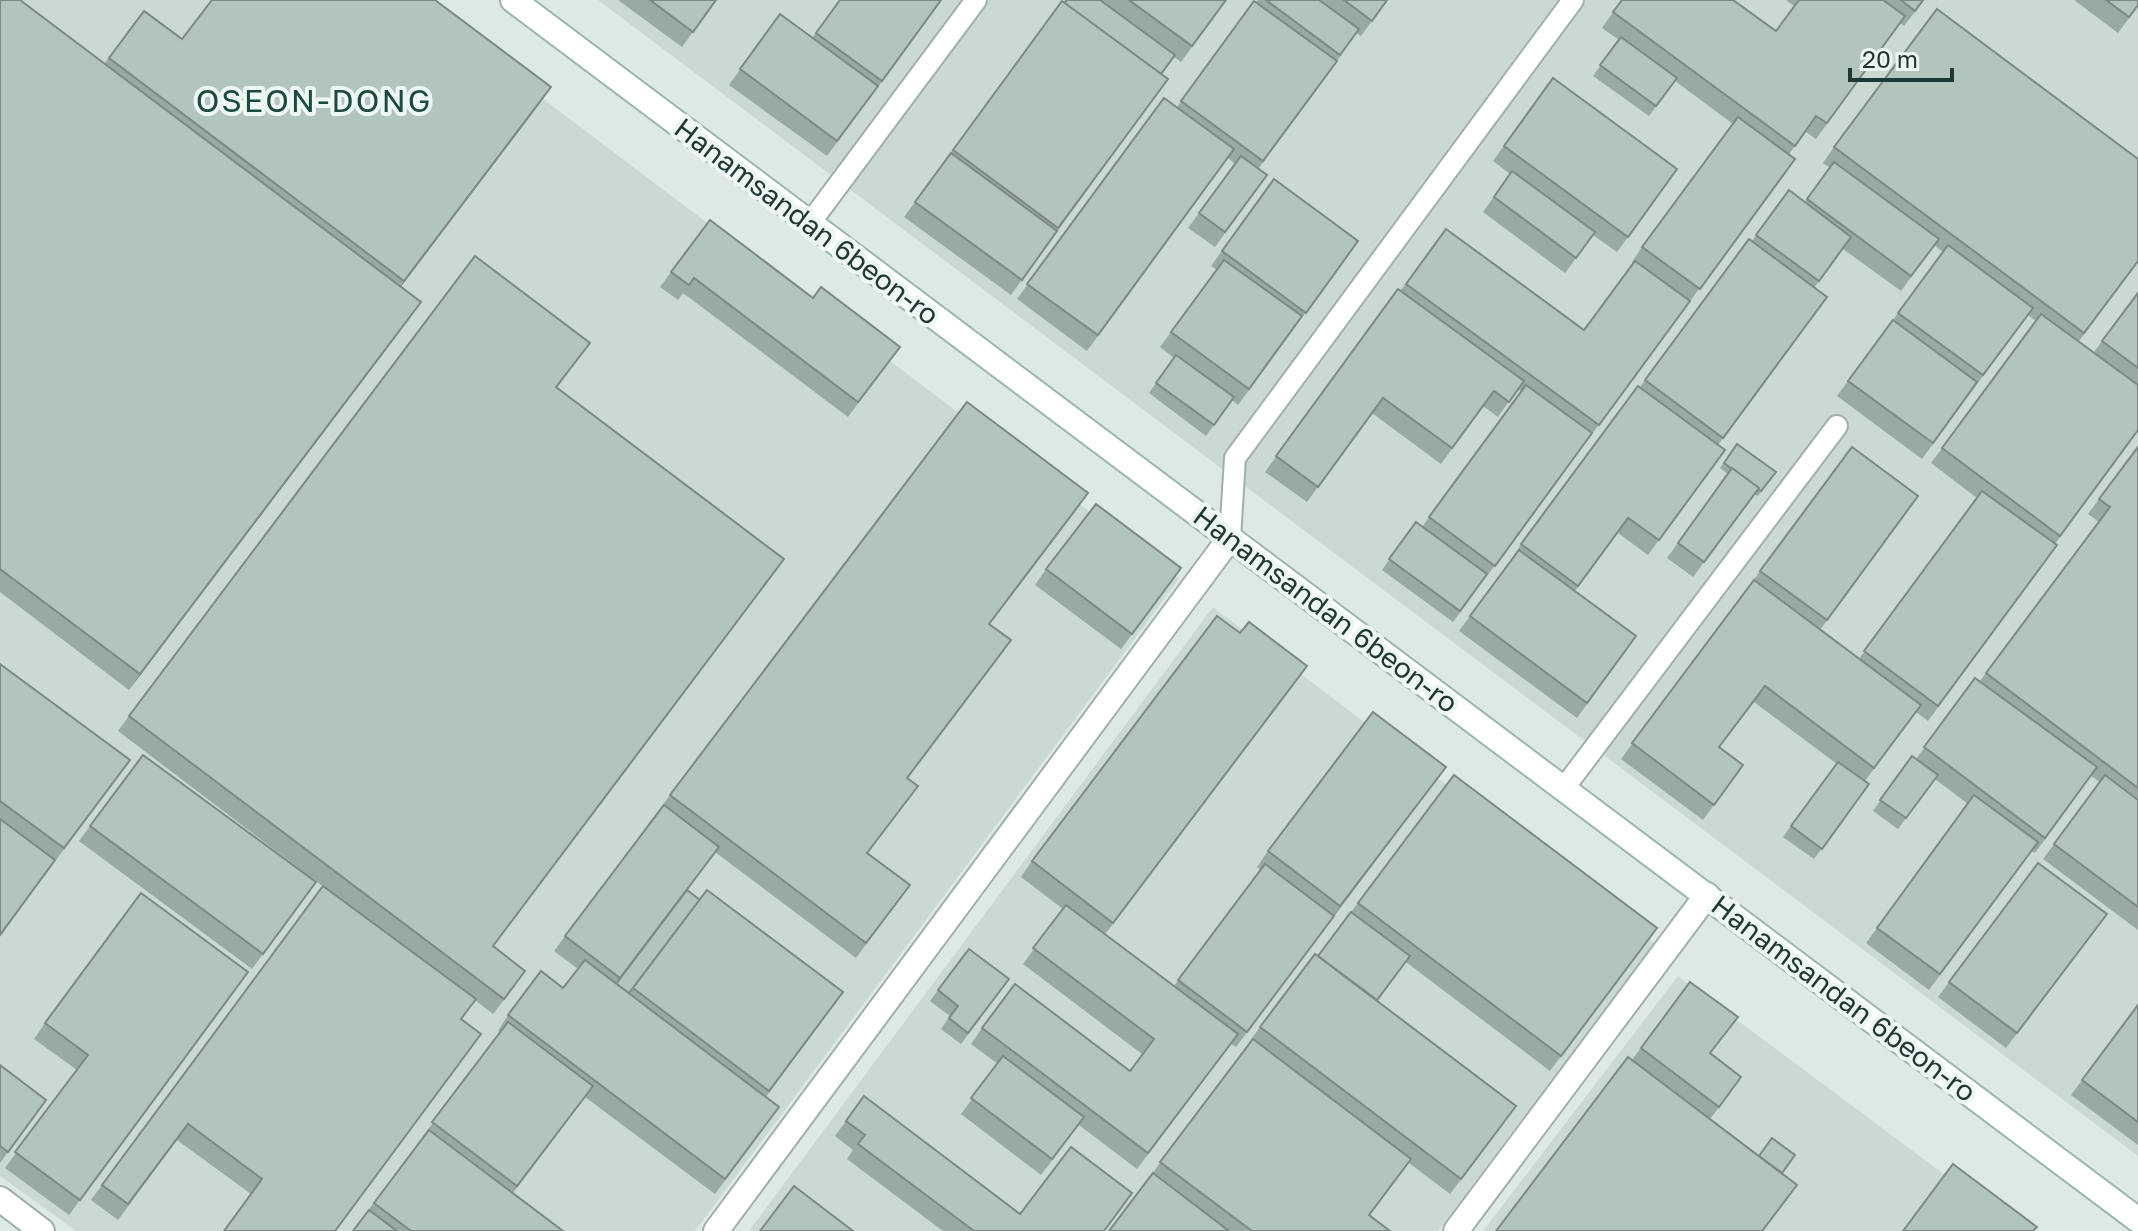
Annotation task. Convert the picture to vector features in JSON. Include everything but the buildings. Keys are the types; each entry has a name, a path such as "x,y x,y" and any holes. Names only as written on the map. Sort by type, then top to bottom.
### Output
{"street":[{"name":"Hanamsandan 6beon-ro","path":"513,0 2138,1220"},
{"path":"716,1231 1230,538"},
{"path":"1456,1231 1707,895"},
{"path":"0,1199 42,1231"}],"lane":[{"path":"810,223 976,0"},
{"path":"1230,538 1235,458 1573,0"},
{"path":"1564,788 1837,426"}],"shaded area":[{"path":"0,0 412,0 1179,579 695,1231 76,1231 0,1176"},
{"path":"598,0 2138,0 2138,1156 1322,544"},
{"path":"1213,607 1654,943 1438,1231 749,1231"},
{"path":"1678,976 2020,1231 1483,1231"}],"district":[{"name":"OSEON-DONG","path":"314,100"}]}
